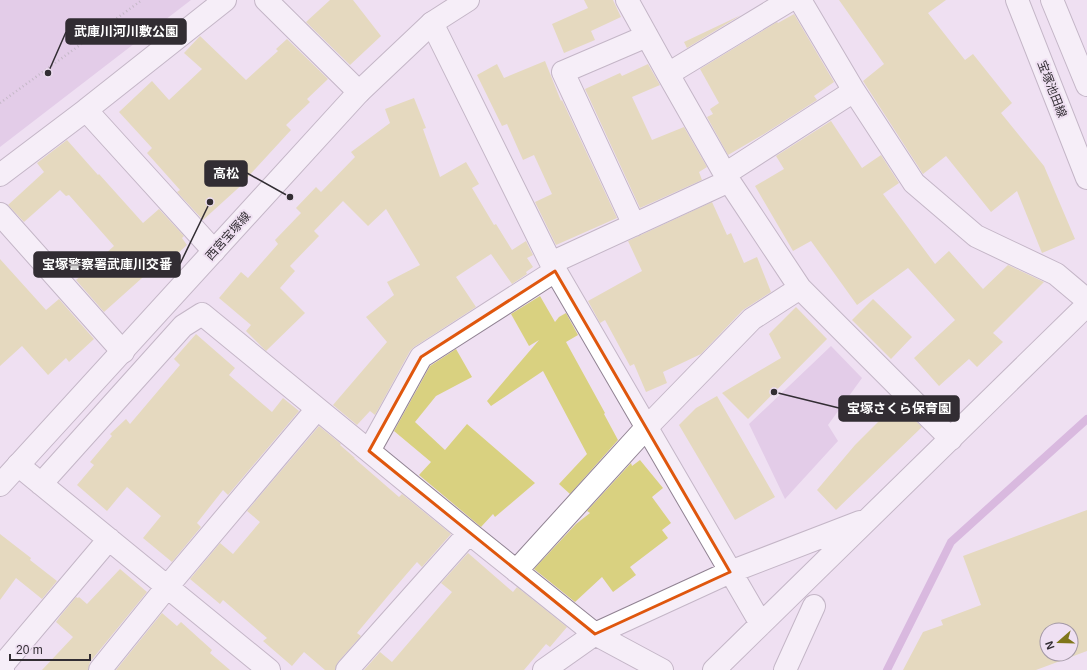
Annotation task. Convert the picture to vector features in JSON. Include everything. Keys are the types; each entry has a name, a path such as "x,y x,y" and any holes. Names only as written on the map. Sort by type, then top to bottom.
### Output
{"street":[{"path":"0,175 86,110 225,0"},
{"path":"266,0 358,92"},
{"name":"西宮宝塚線","path":"0,485 123,352 358,92 432,24 468,0"},
{"path":"627,0 727,177 800,288 951,439"},
{"path":"668,74 790,0"},
{"path":"800,0 854,91 914,183 976,236 1056,274 1087,300"},
{"name":"宝塚池田線","path":"1017,0 1087,178"},
{"path":"1052,0 1087,85"},
{"path":"432,24 553,267 761,624"},
{"path":"634,224 563,72 647,36"},
{"path":"369,451 421,357 553,267 727,177 854,91"},
{"path":"86,110 214,251"},
{"path":"0,214 123,352"},
{"path":"516,571 646,428 752,319 800,288"},
{"path":"714,670 1087,305"},
{"path":"41,484 183,326 202,314 469,533 595,634 662,670"},
{"path":"100,670 167,587 317,409"},
{"path":"18,465 268,670"},
{"path":"544,670 595,634 730,572 868,519"},
{"path":"347,670 469,533"},
{"path":"3,670 0,668 109,539"},
{"path":"785,670 814,606"}],"path":[{"path":"0,103 142,0"}],"highlighted area":[{"path":"555,271 730,572 595,634 369,451 421,357"}],"shaded area":[{"path":"0,0 191,0 0,147"},
{"path":"831,346 862,378 828,425 838,441 785,499 749,424"}],"building":[{"path":"330,0 353,0 381,36 350,65 306,22"},
{"path":"584,0 613,0 621,17 591,31 595,40 564,53 552,24 588,8"},
{"path":"839,0 946,0 928,13 965,60 973,54 1012,103 1001,113 1044,166 1075,239 1042,253 1017,191 991,212 946,156 923,174 863,81 884,64"},
{"path":"794,14 834,82 814,96 817,100 728,155 707,117 713,114 710,109 719,103 700,69 777,22 778,23"},
{"path":"741,15 687,48 684,42"},
{"path":"200,36 246,80 278,51 276,49 287,39 328,79 307,99 310,102 286,125 291,130 245,180 246,181 203,220 177,192 180,190 147,153 152,148 119,112 152,81 169,100 202,69 184,53"},
{"path":"545,61 561,101 562,100 617,218 556,245 535,202 552,194 534,155 523,160 507,124 502,126 477,75 497,64 504,78"},
{"path":"648,64 660,85 632,97 652,140 684,127 707,167 699,172 702,180 640,208 585,89 620,73 622,76"},
{"path":"414,98 426,128 423,129 440,177 466,162 479,184 472,188 494,225 496,224 512,250 526,241 533,255 527,258 533,267 526,272 527,274 512,284 491,254 456,277 476,307 414,347 410,351 375,415 370,411 357,425 333,405 387,342 366,317 394,295 387,282 420,265 386,209 368,226 343,201 314,231 319,236 290,266 295,271 280,288 305,313 266,351 246,331 251,325 219,298 241,272 248,278 278,244 275,240 301,213 296,208 316,187 321,192 355,157 351,152 390,123 385,109"},
{"path":"831,121 862,168 881,155 899,183 883,194 935,264 949,251 983,289 1008,265 1044,282 993,333 1003,342 977,367 969,359 939,386 914,358 955,320 908,268 857,305 811,241 793,251 755,186 784,169 776,156"},
{"path":"67,140 143,223 159,209 184,236 182,238 187,245 165,265 161,261 104,312 76,280 114,246 69,195 66,196 60,190 24,222 8,205 44,172 37,163"},
{"path":"712,202 727,235 731,233 744,263 757,257 771,292 743,310 701,354 663,372 667,383 646,392 634,364 630,366 605,320 600,323 588,301 642,271 628,241"},
{"path":"0,259 46,310 59,299 94,339 69,362 66,358 48,375 22,346 0,366"},
{"path":"540,296 555,322 559,317 566,313 578,335 566,342 618,440 570,494 559,484 587,454 543,371 491,406 487,401 539,340 529,346 511,314"},
{"path":"873,299 912,337 891,359 852,320"},
{"path":"796,307 827,339 748,419 722,393 781,358 769,334"},
{"path":"196,334 235,368 229,375 272,412 283,398 299,411 228,495 223,490 197,523 201,527 172,562 143,538 161,516 127,487 107,511 77,485 94,465 90,462 112,436 110,434 126,419 130,424 180,365 174,359"},
{"path":"456,349 472,377 436,396 415,422 445,450 467,424 535,483 495,517 493,514 481,527 419,475 431,462 394,431 430,366"},
{"path":"717,396 775,497 735,520 679,425 696,408"},
{"path":"897,403 922,427 836,510 817,490 855,445"},
{"path":"319,426 399,497 402,494 451,534 422,567 417,562 392,591 357,633 361,636 338,662 335,670 325,670 304,652 292,666 263,641 267,638 223,600 220,604 190,579 220,543 233,554 260,522 247,511"},
{"path":"640,460 663,488 652,497 671,523 662,530 668,538 630,567 636,575 613,592 602,577 575,602 534,569 576,524 590,513 587,511 631,463 632,466"},
{"path":"1087,510 1087,651 1079,654 1079,622 1039,622 1039,662 1057,662 1036,670 903,670 923,632 943,625 941,620 981,605 963,556"},
{"path":"0,534 31,558 30,560 57,581 42,599 16,578 0,600"},
{"path":"468,553 513,592 517,587 567,627 550,647 546,644 524,670 364,670 380,652 392,662 452,592 441,583"},
{"path":"120,569 147,592 90,662 88,670 42,670 73,637 56,622 61,615 76,597 79,597 87,604"},
{"path":"162,613 177,626 181,622 212,650 210,653 230,670 116,670"}],"waterway":[{"path":"887,670 951,542 1087,419"}],"place":[{"name":"武庫川河川敷公園","path":"48,73"},
{"name":"高松","path":"290,197"},
{"name":"宝塚警察署武庫川交番","path":"210,202"},
{"name":"宝塚さくら保育園","path":"774,392"}]}
